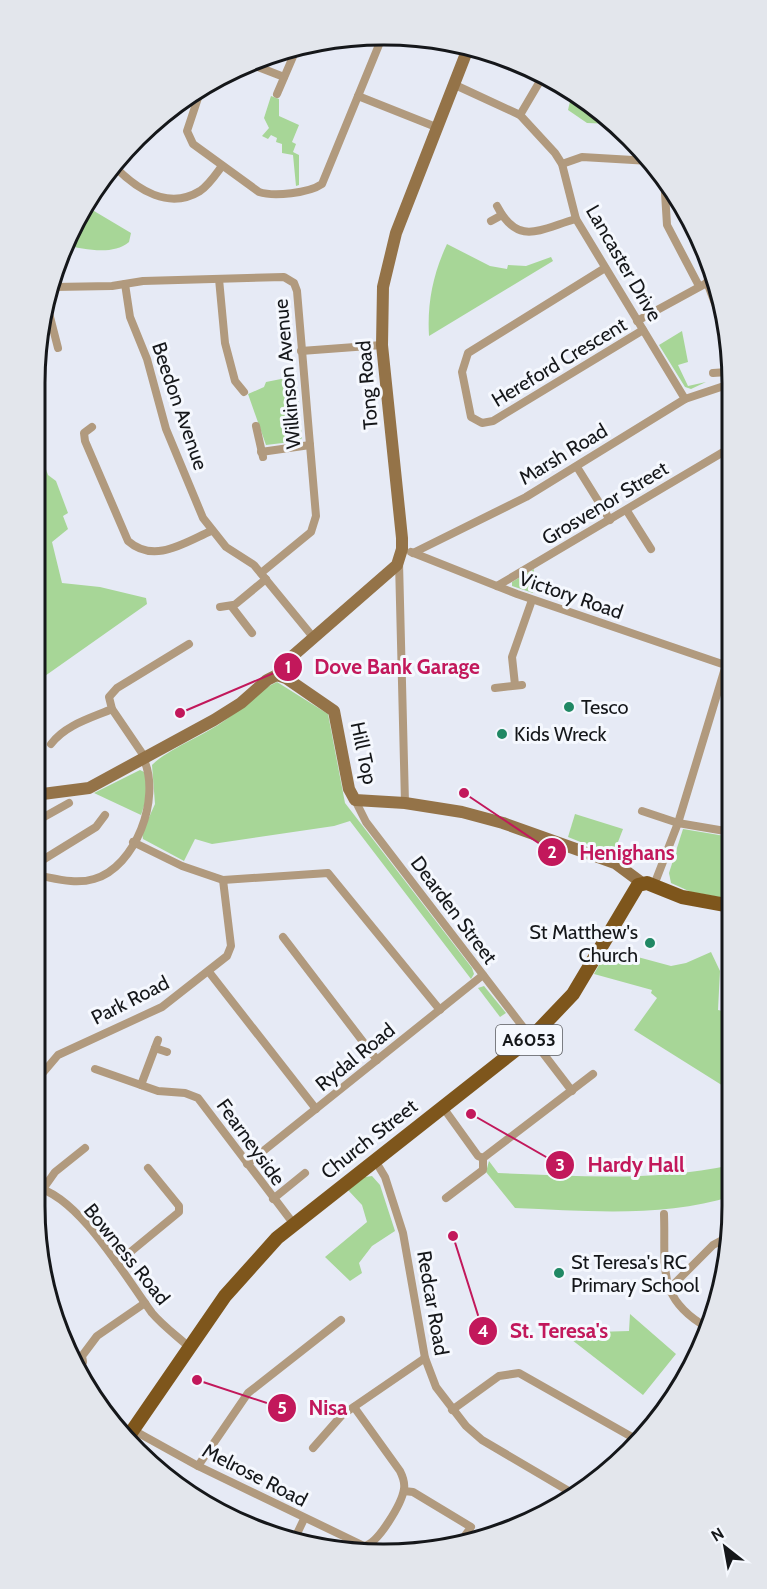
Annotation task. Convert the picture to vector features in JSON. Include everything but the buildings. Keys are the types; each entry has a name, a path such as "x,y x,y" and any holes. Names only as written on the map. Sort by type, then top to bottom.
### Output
{"main road":[{"name":"Tong Road","path":"399,562 408,551 382,345 382,303 387,267 396,233 465,56"},
{"path":"45,795 89,788 145,759 241,703 267,680 277,675 280,667 399,562"},
{"name":"Hill Top","path":"277,675 286,678 334,711 349,789 355,800"},
{"path":"355,800 405,803 462,812 503,823 615,863 648,884 704,903 722,905"},
{"name":"Church Street","path":"131,1431 189,1347 245,1272 293,1223 376,1162 442,1106 532,1037 573,993 632,894 648,884"}],"street":[{"path":"197,101 187,126 188,136 194,144 222,166 264,193 315,189 322,184 379,45"},
{"path":"277,93 292,58"},
{"path":"261,68 284,77"},
{"path":"520,115 539,83"},
{"name":"Lancaster Drive","path":"453,84 520,115 562,164 576,219 685,399"},
{"path":"358,96 436,127"},
{"path":"562,164 582,157 638,160"},
{"path":"120,171 140,190 151,195 174,197 188,196 200,190 222,166"},
{"path":"665,195 667,225 705,280"},
{"path":"497,206 513,229 525,232 576,219"},
{"path":"491,221 502,215"},
{"name":"Hereford Crescent","path":"605,268 468,353 462,372 471,417 483,423 493,421 643,330"},
{"name":"Wilkinson Avenue","path":"60,287 143,281 284,277 291,280 297,291 315,524 311,532 264,576"},
{"path":"219,279 225,343 235,381 244,392"},
{"path":"637,321 706,282"},
{"name":"Beedon Avenue","path":"125,284 130,317 147,359 166,429 211,531 226,547 252,563 313,637"},
{"path":"51,321 61,347"},
{"path":"301,351 382,345"},
{"path":"713,373 721,372"},
{"name":"Marsh Road","path":"408,551 526,496 685,399 722,387"},
{"path":"256,426 262,454 310,445"},
{"path":"92,427 84,433 85,441 122,530 137,549 155,554 211,531"},
{"name":"Grosvenor Street","path":"496,586 627,511 722,453"},
{"path":"577,466 610,520"},
{"path":"627,511 651,549"},
{"name":"Victory Road","path":"408,551 532,600 722,664"},
{"path":"399,562 405,803"},
{"path":"233,606 264,576"},
{"path":"495,688 519,685 512,657 532,600"},
{"path":"220,607 228,604 233,606"},
{"path":"233,606 232,609 252,633"},
{"path":"45,877 76,882 98,878 112,870 125,857 150,801 148,769 145,759 112,709 109,698 112,692 189,644"},
{"path":"648,884 678,823 722,685"},
{"path":"51,744 58,735 71,727 112,709"},
{"path":"53,812 59,794"},
{"name":"Dearden Street","path":"355,800 359,812 572,1091"},
{"path":"45,816 69,803"},
{"path":"642,811 678,823 722,830"},
{"path":"45,859 96,827 105,815"},
{"path":"133,842 182,866 223,880 328,873 440,1010"},
{"name":"Park Road","path":"45,1070 58,1055 162,1007 227,956 231,946 223,880"},
{"path":"283,938 377,1060"},
{"path":"208,972 316,1108"},
{"name":"Rydal Road","path":"247,1164 483,975"},
{"path":"141,1085 157,1044 167,1052"},
{"name":"Fearneyside","path":"106,1061 99,1070 163,1092 185,1093 198,1098 293,1223"},
{"path":"483,1158 593,1074"},
{"path":"442,1106 478,1156 483,1158"},
{"path":"45,1182 85,1148"},
{"path":"446,1198 458,1195 483,1170 483,1158"},
{"name":"Redcar Road","path":"376,1162 385,1177 408,1253 425,1358 433,1380 452,1410 482,1440 568,1490"},
{"path":"117,1263 179,1212 179,1206 148,1168"},
{"path":"273,1199 305,1173"},
{"name":"Bowness Road","path":"45,1192 78,1216 117,1263 145,1303 162,1323 189,1347"},
{"path":"664,1214 668,1290 679,1306 701,1323"},
{"path":"668,1290 713,1245 720,1241"},
{"path":"83,1360 82,1356 97,1336 145,1303"},
{"path":"198,1466 248,1394 341,1320"},
{"path":"313,1448 342,1415 425,1358"},
{"path":"452,1410 499,1376 519,1373 631,1436"},
{"path":"354,1407 400,1471 404,1491 377,1539 371,1543"},
{"name":"Melrose Road","path":"135,1435 352,1542"},
{"path":"404,1491 413,1492 471,1527 467,1533"},
{"path":"298,1532 304,1519"}],"green space":[{"path":"271,96 279,99 279,116 299,125 292,142 296,144 293,152 299,155 299,185 296,186 293,155 282,153 282,144 276,142 277,138 271,135 268,139 262,136 269,128 264,118"},
{"path":"570,101 600,124 587,123 568,110"},
{"path":"92,210 131,233 129,242 115,249 89,250 74,247"},
{"path":"447,244 490,266 507,269 508,265 526,266 551,257 553,261 429,336 432,289"},
{"path":"682,331 688,362 678,365 688,386 706,382 691,389 685,387 659,345"},
{"path":"296,376 302,438 299,441 266,445 248,394 264,387 266,382"},
{"path":"45,466 48,475 56,481 68,513 63,516 68,529 52,542 62,583 100,587 146,598 147,604 45,676"},
{"path":"534,569 533,593 512,586 512,582"},
{"path":"277,682 328,714 345,803 472,968 474,974 471,979 350,821 334,826 212,844 195,839 184,861 143,839 142,833 155,804 152,765 166,754 221,723"},
{"path":"140,770 146,773 147,797 141,815 94,793"},
{"path":"575,814 623,829 613,855 568,837"},
{"path":"683,829 722,836 722,897 691,892 671,883 669,873"},
{"path":"608,949 671,966 686,963 711,952 720,971 718,1010 722,1011 722,1085 634,1030 657,998 651,993 652,990 594,974"},
{"path":"484,986 506,1013 500,1017 478,988"},
{"path":"489,1161 498,1173 587,1176 645,1176 722,1167 722,1199 680,1208 652,1210 597,1211 515,1208 486,1172"},
{"path":"372,1176 380,1185 395,1231 372,1246 359,1263 362,1273 350,1281 325,1257 367,1222 362,1205 348,1190 365,1177"},
{"path":"630,1314 676,1354 643,1395 563,1333 629,1331"}],"place":[{"name":"Tesco","path":"569,707"},
{"name":"Dove Bank Garage","path":"180,713"},
{"name":"Kids Wreck","path":"502,734"},
{"name":"Henighans","path":"464,793"},
{"name":"St Matthew's Church","path":"650,943"},
{"name":"Hardy Hall","path":"471,1114"},
{"name":"St. Teresa's","path":"453,1236"},
{"name":"St Teresa's RC Primary School","path":"559,1273"},
{"name":"Nisa","path":"197,1380"}]}
